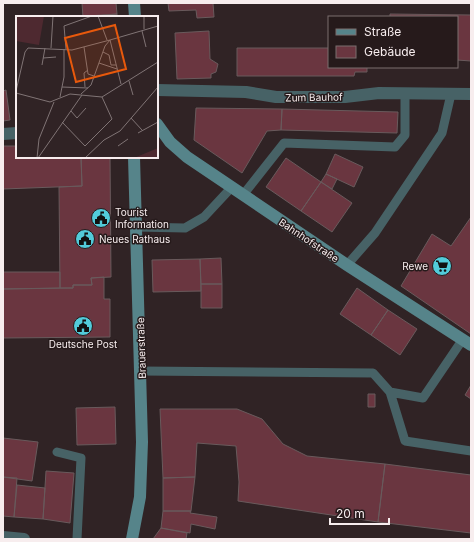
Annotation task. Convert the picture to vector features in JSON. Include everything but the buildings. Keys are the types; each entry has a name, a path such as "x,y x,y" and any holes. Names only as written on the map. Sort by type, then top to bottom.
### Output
{"main road":[{"path":"134,3 135,16"},
{"name":"Bahnhofstraße","path":"158,125 170,142 187,157 231,188 467,342"},
{"name":"Brauerstraße","path":"132,539 136,526 140,497 142,392 134,158"}],"street":[{"name":"Zum Bauhof","path":"158,90 246,92 276,97 345,97 379,93 471,94"},
{"path":"3,134 16,132"},
{"path":"3,536 24,539"}],"lane":[{"path":"243,195 284,143 395,147 405,135 405,94"},
{"path":"347,265 375,234 442,134 451,94"},
{"path":"136,227 185,228 204,217 231,188"},
{"path":"390,392 423,398 467,342"},
{"path":"141,371 373,373 390,392 405,441 471,451"},
{"path":"57,452 80,458 77,539"}],"place":[{"name":"Tourist Information","path":"101,218"},
{"name":"Neues Rathaus","path":"85,239"},
{"name":"Rewe","path":"442,266"},
{"name":"Deutsche Post","path":"83,326"}]}
